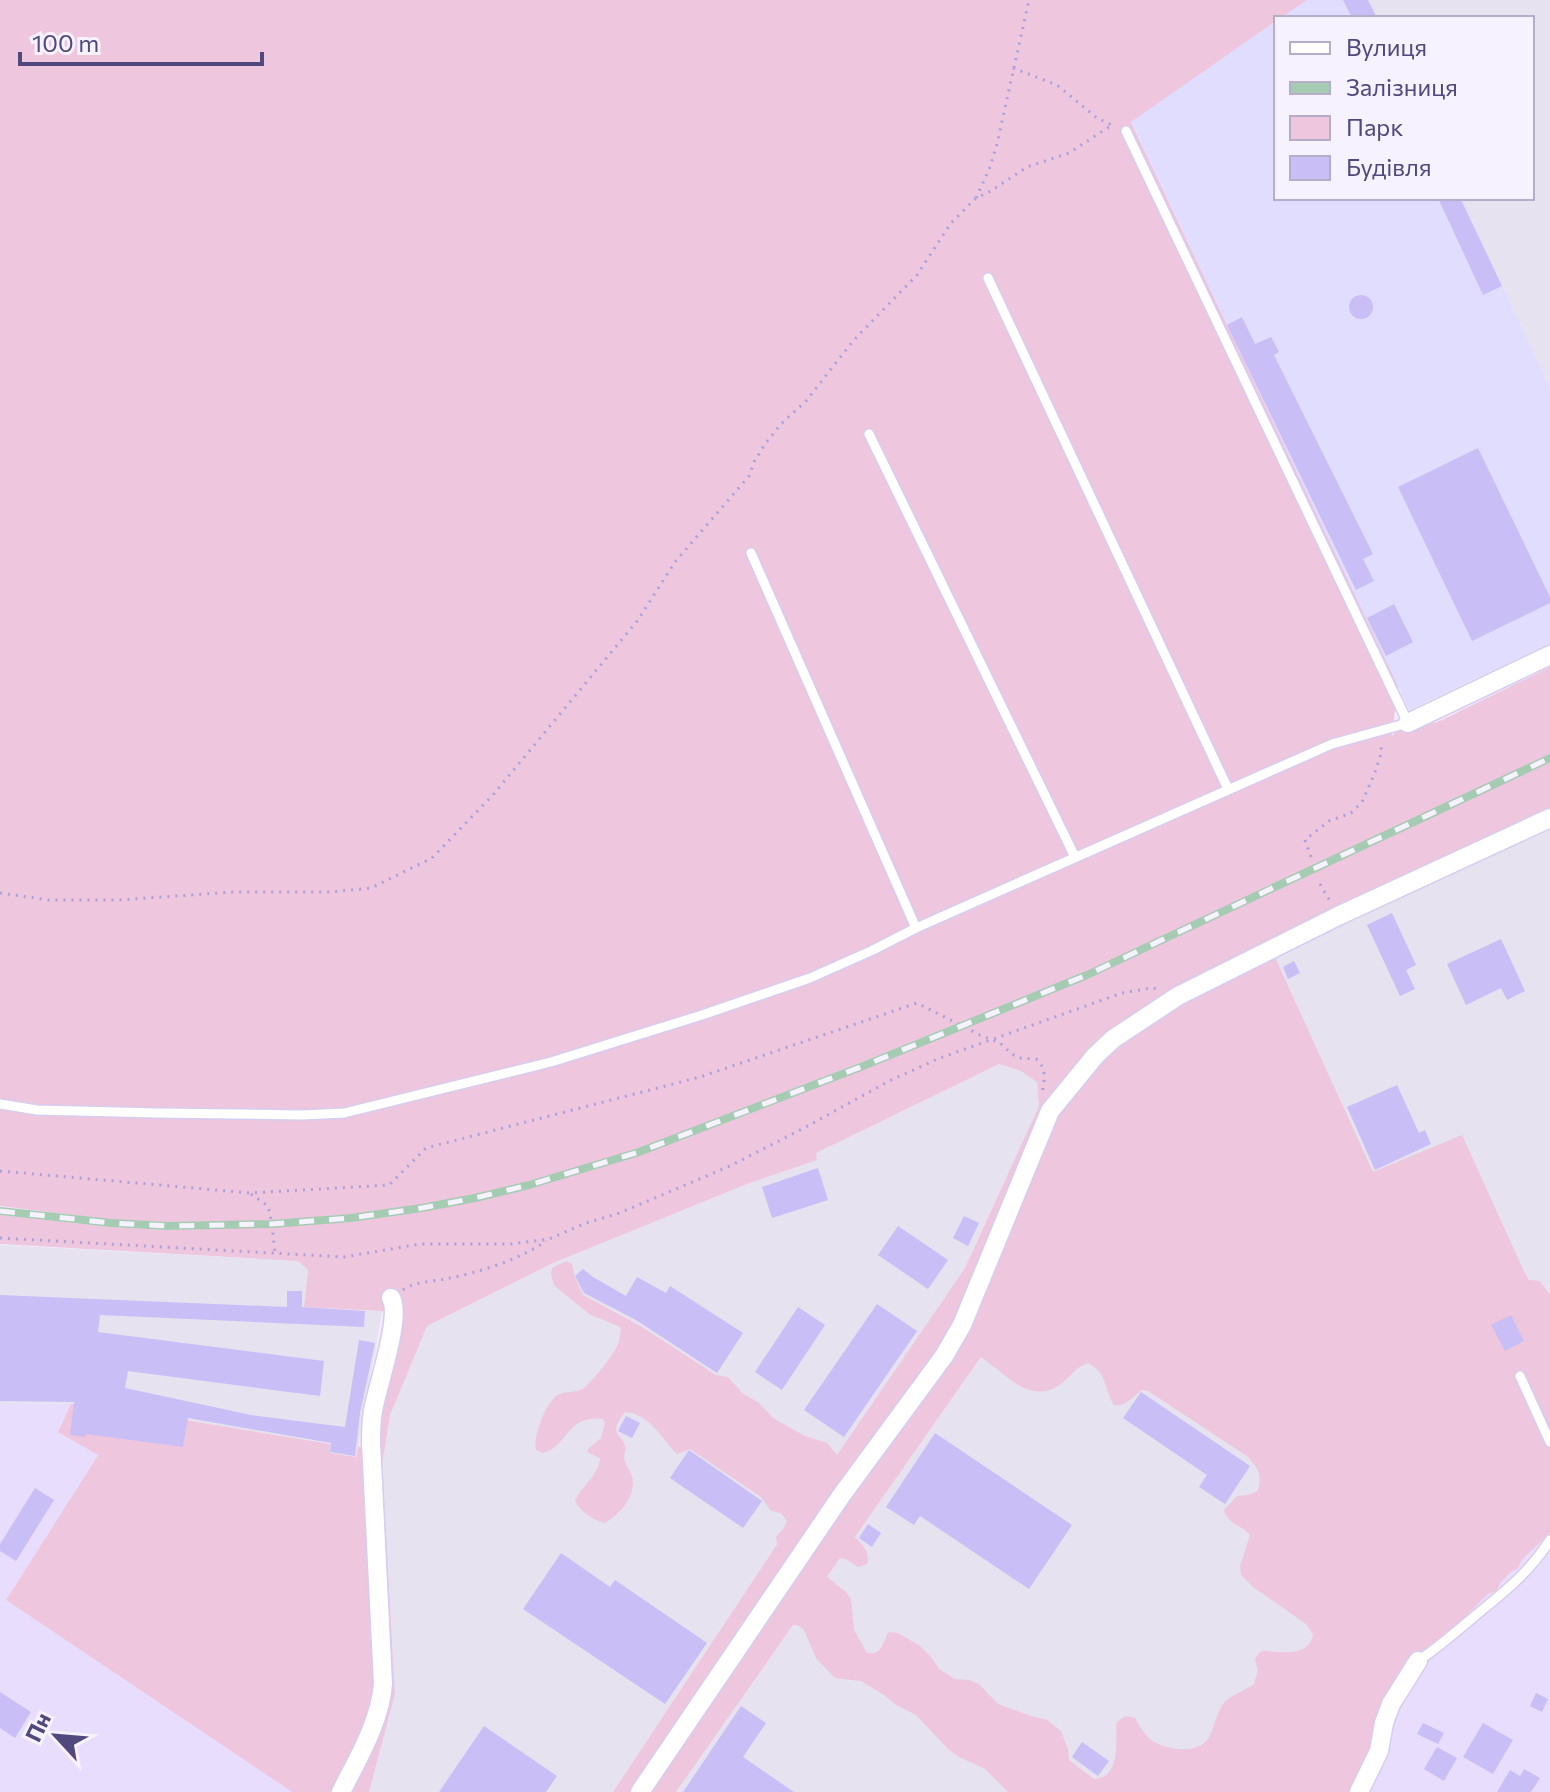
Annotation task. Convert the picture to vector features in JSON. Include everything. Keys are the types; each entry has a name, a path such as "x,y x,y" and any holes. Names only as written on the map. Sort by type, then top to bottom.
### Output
{"street":[{"path":"1408,723 1550,655"},
{"path":"640,1792 841,1496 944,1356 962,1325 1050,1111 1095,1056 1113,1039 1178,996 1338,916 1550,818"},
{"path":"341,1792 382,1701 371,1443 372,1413 394,1320 391,1298"},
{"path":"1359,1792 1379,1751 1391,1704 1418,1661"}],"lane":[{"path":"0,1104 37,1110 112,1112 344,1113 551,1062 810,978 1332,744 1408,723 1126,131"},
{"path":"988,278 1228,789"},
{"path":"869,434 1075,857"},
{"path":"751,553 916,928"},
{"path":"1520,1376 1550,1442"},
{"path":"1418,1661 1515,1583 1537,1561 1550,1540"}],"path":[{"path":"976,198 997,144 1029,0"},
{"path":"1012,68 1057,85 1097,118 1126,131"},
{"path":"0,893 49,900 119,900 234,892 330,892 371,888 432,858 492,796 638,620 675,562 749,476 754,462 773,434 806,401 853,341 917,275 951,223 976,198 1027,167 1069,153 1112,125"},
{"path":"1311,857 1305,840 1329,821 1351,813 1362,802 1382,751 1375,733"},
{"path":"391,1298 410,1285 479,1269 535,1249 549,1239 586,1223 630,1209 730,1166 889,1081 940,1058 1122,993 1151,988 1164,989 1178,996"},
{"path":"0,1171 250,1193 389,1185 426,1148 700,1077 917,1003 980,1035 993,1038 1019,1058 1036,1059 1041,1063 1045,1083 1043,1099 1050,1111"},
{"path":"250,1193 268,1206 275,1253"},
{"path":"0,1238 344,1257 420,1244 511,1244 549,1239"}],"shaded area":[{"path":"1307,0 1368,0 1376,16 1284,16"},
{"path":"1368,0 1550,0 1550,388 1463,200 1534,200 1534,16 1376,16"},
{"path":"1274,22 1274,200 1463,200 1550,388 1550,643 1409,710 1131,121"},
{"path":"1550,826 1550,1317 1522,1267 1373,1173 1274,955"},
{"path":"999,1064 1021,1071 1037,1082 1039,1106 965,1268 793,1519 613,1792 369,1792 395,1694 382,1465 390,1415 427,1326 553,1263 747,1184 816,1160 815,1153"},
{"path":"0,1245 299,1261 308,1270 304,1307 382,1311 356,1457 330,1453 330,1444 88,1404 0,1403"},
{"path":"1032,1285 1392,1534 1242,1792 676,1792"},
{"path":"0,1403 71,1404 58,1432 98,1454 6,1600 292,1792 0,1792"},
{"path":"1550,1533 1550,1792 1363,1792 1384,1738 1421,1661"}],"green space":[{"path":"0,0 1307,0 1284,16 1274,16 1274,22 1131,122 1398,686 1392,736 1400,727 1431,720 1435,723 1550,667 1550,754 1086,972 638,1149 529,1181 475,1196 420,1205 271,1221 112,1220 0,1206"},
{"path":"1550,762 1550,811 1180,988 1062,1088 958,1319 632,1792 613,1792 777,1544 776,1537 787,1521 781,1513 771,1511 761,1497 690,1449 677,1454 648,1422 625,1412 616,1429 624,1444 624,1458 632,1476 630,1497 616,1515 604,1523 580,1509 575,1501 596,1470 600,1458 587,1452 601,1438 605,1423 603,1419 582,1421 551,1450 543,1453 536,1450 537,1436 550,1403 560,1394 578,1391 588,1384 614,1352 621,1329 589,1314 554,1285 552,1268 566,1261 572,1264 583,1295 642,1327 716,1375 728,1377 743,1394 758,1402 773,1418 805,1436 827,1443 837,1455 965,1268 1039,1106 1037,1082 1021,1071 999,1064 816,1153 817,1160 747,1184 553,1263 427,1326 390,1415 382,1465 395,1694 369,1792 353,1792 380,1719 374,1443 398,1317 382,1311 304,1307 308,1270 298,1261 0,1244 0,1215 165,1230 351,1222 475,1201 640,1155 1087,979"},
{"path":"1274,955 1373,1172 1462,1135 1529,1280 1540,1281 1550,1295 1550,1533 1501,1582 1496,1591 1488,1594 1421,1661 1356,1792 1008,1792 985,1769 948,1749 916,1715 861,1681 835,1678 816,1658 804,1630 793,1625 676,1792 647,1792 847,1499 950,1359 1056,1115 1099,1060 1142,1025","holes":["981,1357 1020,1386 1041,1391 1052,1389 1088,1363 1099,1371 1114,1405 1126,1403 1142,1390 1148,1391 1247,1456 1257,1468 1260,1480 1258,1491 1237,1496 1224,1510 1228,1519 1250,1535 1240,1566 1241,1575 1306,1624 1313,1634 1309,1645 1300,1650 1259,1653 1255,1660 1258,1670 1254,1684 1223,1704 1203,1744 1188,1749 1163,1746 1148,1737 1135,1718 1125,1716 1116,1723 1113,1766 1103,1777 1094,1779 1069,1760 1061,1731 1047,1720 998,1704 979,1684 955,1679 939,1669 920,1646 898,1633 889,1632 879,1650 867,1653 854,1630 851,1599 827,1577 840,1558 858,1567 867,1564 867,1552 855,1537"]},
{"path":"71,1404 88,1404 330,1444 330,1453 356,1457 358,1446 361,1448 365,1467 378,1685 369,1720 330,1792 292,1792 6,1600 98,1455 58,1432"}],"building":[{"path":"1343,0 1368,0 1376,16 1351,16"},
{"path":"1439,200 1461,200 1502,286 1483,295"},
{"path":"1361,295 1370,298 1373,307 1370,316 1361,319 1352,316 1349,307 1352,298"},
{"path":"1242,317 1255,344 1271,337 1279,352 1274,355 1373,554 1363,559 1374,581 1356,590 1227,325"},
{"path":"1478,448 1550,597 1550,603 1472,641 1398,487"},
{"path":"1394,604 1413,642 1386,656 1367,618"},
{"path":"1392,913 1416,965 1406,970 1415,989 1400,996 1367,925"},
{"path":"1501,939 1525,991 1507,1000 1501,988 1466,1005 1447,964"},
{"path":"1294,961 1300,973 1288,979 1283,967"},
{"path":"1397,1085 1419,1133 1425,1130 1431,1144 1375,1170 1347,1107"},
{"path":"818,1168 828,1200 772,1218 762,1187"},
{"path":"964,1216 979,1223 968,1246 953,1238"},
{"path":"898,1226 948,1260 928,1289 878,1255"},
{"path":"583,1269 626,1296 637,1277 666,1293 670,1286 743,1333 717,1373 636,1320 584,1293 575,1276"},
{"path":"287,1291 302,1291 302,1307 365,1311 364,1327 100,1315 98,1332 324,1361 320,1396 128,1371 125,1388 251,1415 345,1427 359,1340 375,1343 360,1413 355,1456 330,1452 331,1443 188,1418 183,1447 86,1434 86,1437 70,1435 74,1402 0,1401 0,1295 287,1307"},
{"path":"877,1304 917,1331 844,1437 804,1410"},
{"path":"798,1307 825,1325 782,1390 755,1372"},
{"path":"1511,1315 1524,1341 1505,1351 1491,1325"},
{"path":"1141,1392 1250,1466 1225,1504 1199,1487 1207,1475 1123,1418"},
{"path":"626,1416 640,1423 632,1438 618,1431"},
{"path":"935,1433 1072,1525 1029,1589 920,1516 914,1525 886,1507"},
{"path":"689,1450 762,1501 743,1528 670,1478"},
{"path":"35,1488 54,1500 16,1561 0,1551 0,1544"},
{"path":"868,1524 881,1533 872,1547 859,1538"},
{"path":"561,1553 610,1587 615,1580 707,1643 665,1704 523,1609"},
{"path":"0,1692 31,1712 15,1738 0,1728"},
{"path":"1536,1693 1548,1699 1542,1712 1530,1706"},
{"path":"741,1706 766,1723 743,1757 794,1792 683,1792"},
{"path":"1423,1723 1444,1733 1438,1744 1417,1734"},
{"path":"1483,1723 1513,1740 1493,1774 1463,1757"},
{"path":"484,1726 557,1776 546,1792 439,1792"},
{"path":"1082,1742 1109,1761 1098,1776 1072,1757"},
{"path":"1437,1747 1457,1758 1444,1781 1424,1769"},
{"path":"1524,1769 1540,1778 1531,1792 1497,1792 1510,1770 1520,1776"}],"railway":[{"path":"0,1211 167,1226 272,1224 351,1218 422,1208 529,1185 639,1152 1087,975 1550,758"}]}
